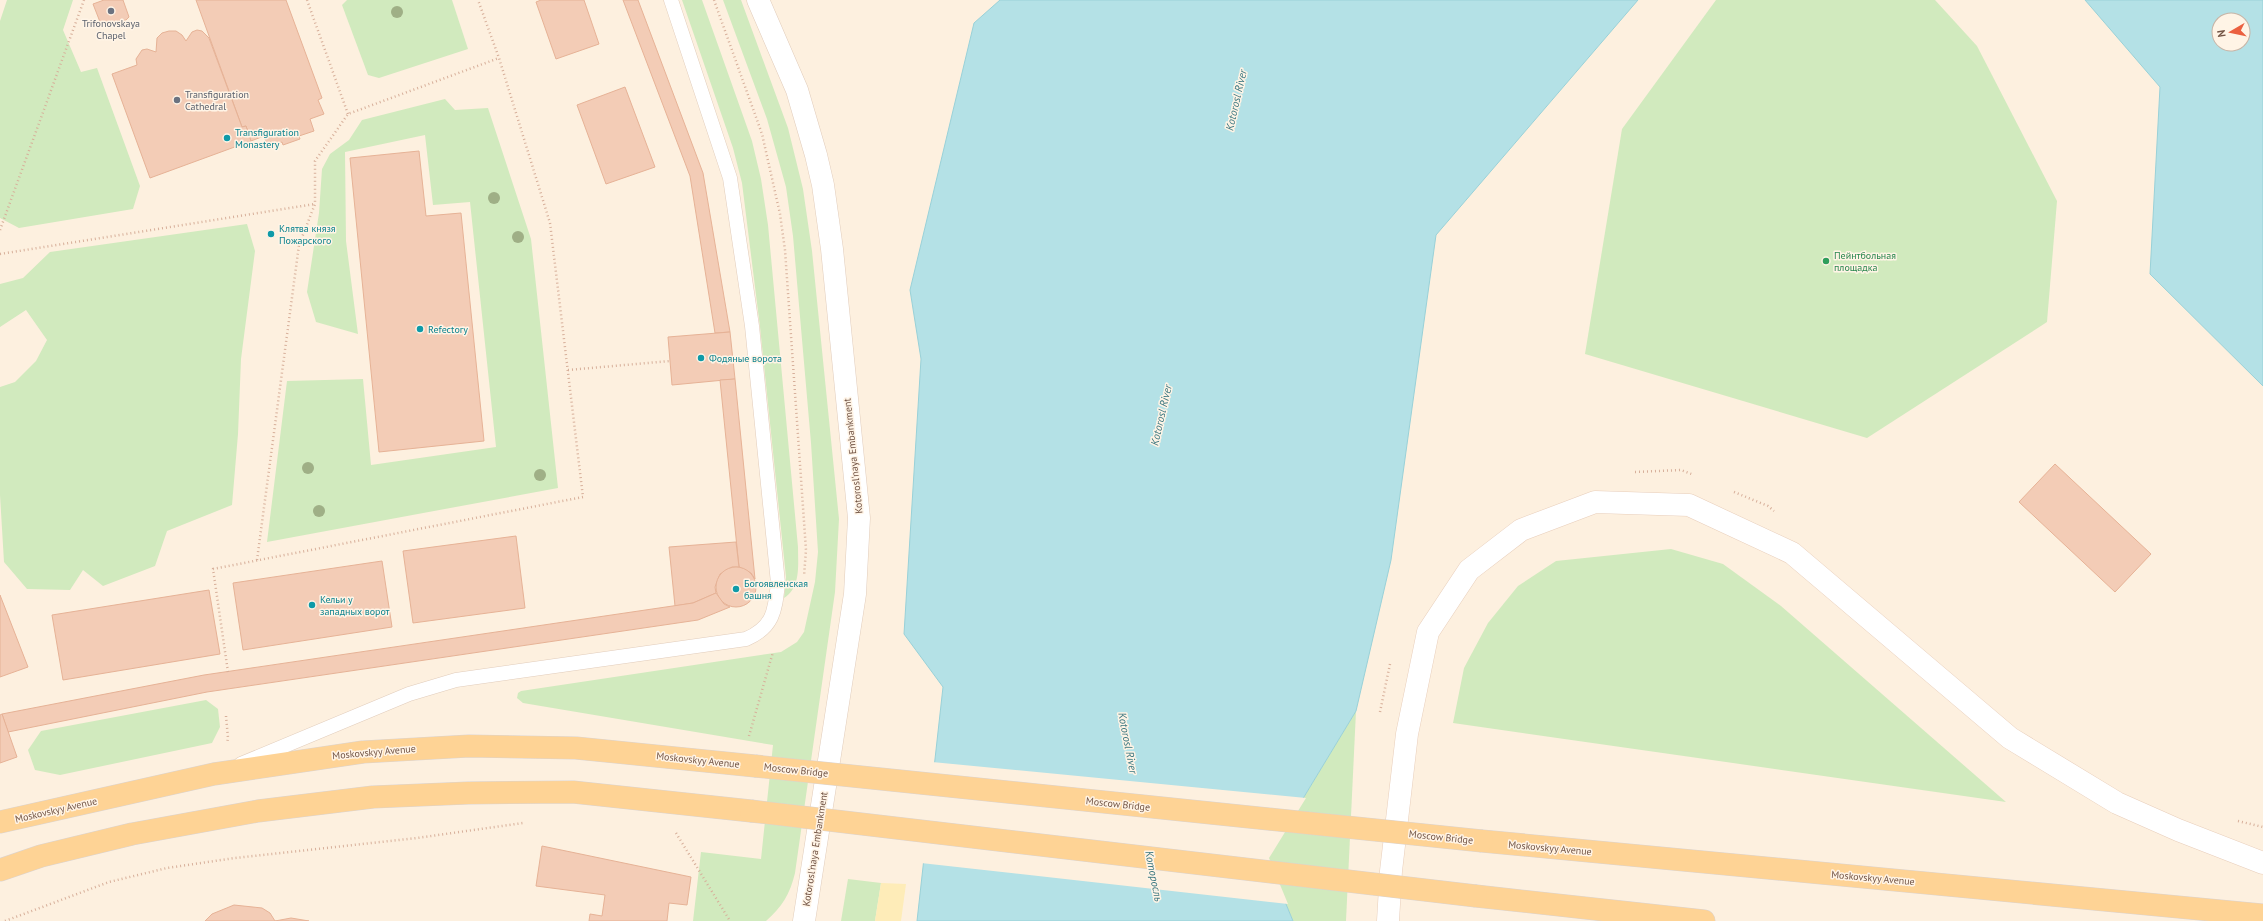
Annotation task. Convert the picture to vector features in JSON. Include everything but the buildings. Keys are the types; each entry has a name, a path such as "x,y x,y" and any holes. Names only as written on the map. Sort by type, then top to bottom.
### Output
{"main road":[{"name":"Kotorosl'naya Embankment","path":"758,0 797,90 811,135 823,186 833,256 859,518 855,594 804,921"},
{"path":"1388,921 1391,871 1407,734 1428,632 1468,570 1521,530 1595,502 1689,505 1792,553 2010,738 2117,803 2178,830 2263,862"},
{"name":"Moskovskyy Avenue","path":"0,822 214,774 363,752 469,746 576,748 755,766"},
{"name":"Moscow Bridge","path":"755,766 1482,841"},
{"path":"0,870 48,854 132,834 258,811 373,797 468,793 573,792 1704,921"},
{"name":"Moskovskyy Avenue","path":"1482,841 2263,915"}],"lane":[{"path":"214,774 402,696 433,686 482,675 746,639 758,634 768,625 775,607 778,583 752,326 736,211 730,178 722,151 671,0"}],"path":[{"path":"0,230 84,0"},
{"path":"307,0 348,114"},
{"path":"228,672 214,570 257,560 583,496 550,223 499,58 478,0"},
{"path":"714,0 762,134 780,214 785,250 806,550 804,578"},
{"path":"257,560 299,245 315,204 315,162 348,114 499,58"},
{"path":"0,254 315,204"},
{"path":"568,370 670,361"},
{"path":"1629,473 1681,470 1695,476"},
{"path":"1732,491 1768,506 1780,516"},
{"path":"749,737 774,649"},
{"path":"1380,714 1391,660"},
{"path":"2232,819 2263,827"},
{"path":"5,921 109,882 168,868 235,858 417,838 525,823"},
{"path":"675,832 730,921"}],"green space":[{"path":"7,0 73,0 63,30 81,72 97,68 140,186 133,209 19,228 0,218 0,21"},
{"path":"347,0 452,0 468,49 379,78 368,75 342,5"},
{"path":"682,0 702,0 752,141 761,179 768,225 798,547 796,582 784,598 786,577 760,327 742,183 733,148"},
{"path":"723,0 741,0 788,128 803,189 812,251 839,519 835,592 795,873 785,900 777,911 766,921 693,921 701,852 761,859 773,745 523,703 517,698 518,693 521,691 781,652 797,642 804,632 815,582 818,552 811,443 793,236 786,187 767,119"},
{"name":"Пейнтбольная площадка","path":"1716,0 1935,0 1977,46 2057,201 2047,322 1867,438 1585,354 1622,129"},
{"path":"445,99 455,110 488,108 531,239 558,488 267,542 287,381 363,379 371,465 496,447 470,202 433,205 425,135 345,152 346,241 358,334 316,322 307,292 319,213 322,169 330,154 349,140 362,120"},
{"path":"247,224 255,251 241,359 238,434 232,505 167,531 155,566 103,586 83,570 70,590 27,589 4,562 0,495 0,387 15,382 36,361 47,340 26,310 0,327 0,284 23,278 50,252"},
{"path":"1671,549 1723,564 1781,606 2006,802 1453,723 1464,668 1488,623 1518,586 1556,561"},
{"path":"206,700 218,709 220,727 212,743 60,775 35,770 28,750 41,731"},
{"path":"1356,711 1346,921 1293,921 1267,858"},
{"path":"848,879 881,883 875,921 841,921"}],"sand":[{"path":"881,883 906,884 901,921 875,921"}],"water":[{"path":"1000,0 1638,0 1436,235 1391,560 1356,711 1267,858 1293,921 917,921 943,687 904,634 921,359 910,290 974,23"},
{"path":"2085,0 2263,0 2263,386 2150,274 2160,87"}],"pier":[{"path":"932,762 1306,798 1269,858 1288,904 921,863"}],"place":[{"name":"Trifonovskaya Chapel","path":"111,11"},
{"name":"Transfiguration Cathedral","path":"177,100"},
{"name":"Transfiguration Monastery","path":"227,138"},
{"name":"Клятва князя Пожарского","path":"271,234"},
{"name":"Пейнтбольная площадка","path":"1826,261"},
{"name":"Refectory","path":"420,329"},
{"name":"Фодяные ворота","path":"701,358"},
{"name":"Богоявленская башня","path":"736,589"},
{"name":"Кельи у западных ворот","path":"312,605"}],"water label":[{"name":"Kotorosl River","path":"1236,100"},
{"name":"Kotorosl River","path":"1161,415"},
{"name":"Kotorosl River","path":"1128,743"},
{"name":"Которосль","path":"1154,876"}]}
